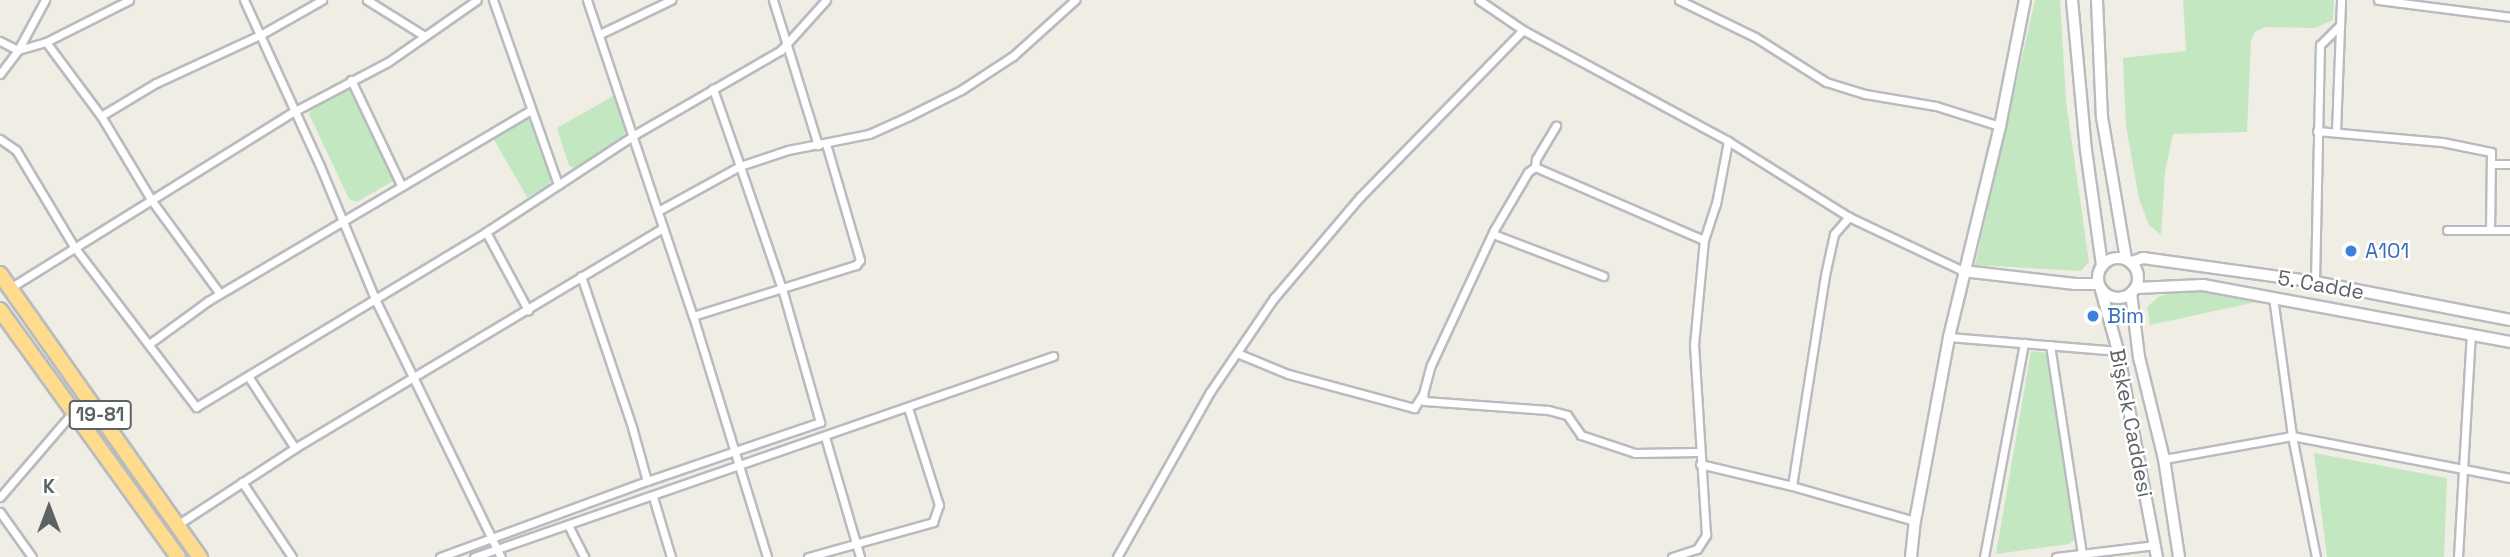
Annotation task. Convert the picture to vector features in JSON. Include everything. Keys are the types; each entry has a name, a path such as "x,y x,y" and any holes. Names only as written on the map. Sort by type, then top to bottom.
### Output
{"highway":[{"name":"19-81","path":"0,274 200,557"},
{"name":"19-81","path":"0,310 178,557"}],"street":[{"path":"0,74 18,50 45,0"},
{"path":"0,41 18,50 46,42 129,0"},
{"path":"101,116 156,83 262,34 323,0"},
{"path":"366,0 423,35"},
{"path":"10,288 293,112 388,62 423,35 477,0"},
{"path":"493,0 558,185"},
{"path":"587,0 693,316 767,557"},
{"path":"600,34 671,0"},
{"path":"693,316 856,265 860,260 773,0"},
{"path":"0,139 16,150 75,248 196,407 486,232 634,135 787,45 826,0"},
{"path":"658,211 740,166 788,150 869,134 961,90 1013,56 1075,0"},
{"path":"1479,0 1523,30 1728,141 1849,217 1963,271 2100,287 2119,298 2134,291 2138,275 2129,260 2102,117 2096,0"},
{"path":"1679,0 1755,37 1826,82 1865,94 1936,106 2000,126"},
{"path":"1911,557 1915,521 1949,337 2000,126 2024,0"},
{"path":"2072,0 2084,138 2102,265 2100,287"},
{"path":"2336,132 2341,0"},
{"path":"2378,0 2510,17"},
{"path":"244,1 262,34 293,112 411,378 501,557"},
{"path":"2313,304 2320,45 2339,26"},
{"path":"1116,557 1210,393 1274,298 1360,197 1523,30"},
{"path":"46,42 101,116 152,201 220,294"},
{"path":"351,80 401,185"},
{"path":"440,557 647,481 820,422 782,289 713,89"},
{"path":"149,344 220,294 531,110"},
{"path":"1237,353 1288,374 1414,408 1423,394 1431,365 1493,234 1528,172 1535,167 1536,159 1556,126"},
{"path":"2316,131 2442,142 2491,152 2490,230"},
{"path":"1672,557 1697,549 1706,535 1694,345 1704,240 1716,204 1728,141"},
{"path":"2491,164 2510,164"},
{"path":"1535,167 1704,240"},
{"path":"1792,486 1825,275 1834,234 1849,217"},
{"path":"177,525 295,448 663,228"},
{"path":"2447,230 2510,230"},
{"path":"486,232 528,310"},
{"path":"1493,234 1603,276"},
{"path":"2102,265 2113,258 2129,260"},
{"name":"5. Cadde","path":"2129,260 2143,258 2315,282 2510,320"},
{"path":"581,276 632,426 647,481"},
{"name":"5. Cadde","path":"2134,291 2203,285 2510,342"},
{"name":"Bişkek Caddesi","path":"2100,287 2118,351 2156,551"},
{"name":"Bişkek Caddesi","path":"2134,291 2139,357 2164,459 2179,557"},
{"path":"2273,296 2292,436 2316,557"},
{"path":"2458,557 2471,334"},
{"path":"1949,337 2118,351"},
{"path":"1984,557 2024,343"},
{"path":"2050,345 2082,554"},
{"path":"474,557 1053,356"},
{"path":"248,376 295,448"},
{"path":"1423,394 1424,401 1548,410 1567,415 1581,435 1634,453 1699,452"},
{"path":"808,557 933,522 939,505 908,408"},
{"path":"0,497 74,412"},
{"path":"825,436 860,557"},
{"path":"2164,459 2292,436 2462,471 2510,478"},
{"path":"1700,464 1792,486 1915,521"},
{"path":"242,482 292,557"},
{"path":"653,497 671,557"},
{"path":"0,512 32,557"},
{"path":"568,525 584,557"},
{"path":"2056,557 2156,551"}],"green space":[{"path":"2035,0 2060,0 2066,101 2089,262 2081,271 1975,265"},
{"path":"2183,0 2334,0 2333,20 2315,28 2265,27 2255,32 2251,40 2247,132 2173,134 2165,172 2161,235 2149,225 2139,199 2126,126 2123,58 2186,51"},
{"path":"354,83 394,171 393,181 357,202 349,199 309,114 314,105"},
{"path":"615,95 626,127 624,136 574,168 569,166 557,128"},
{"path":"527,118 534,122 553,177 548,186 527,197 493,138"},
{"path":"2202,290 2261,301 2150,325 2147,307 2158,297 2173,292"},
{"path":"2031,351 2048,353 2075,539 2069,544 1996,554"},
{"path":"2314,453 2447,478 2444,557 2327,557"}],"place":[{"name":"A101","path":"2351,251"},
{"name":"Bim","path":"2093,316"}]}
